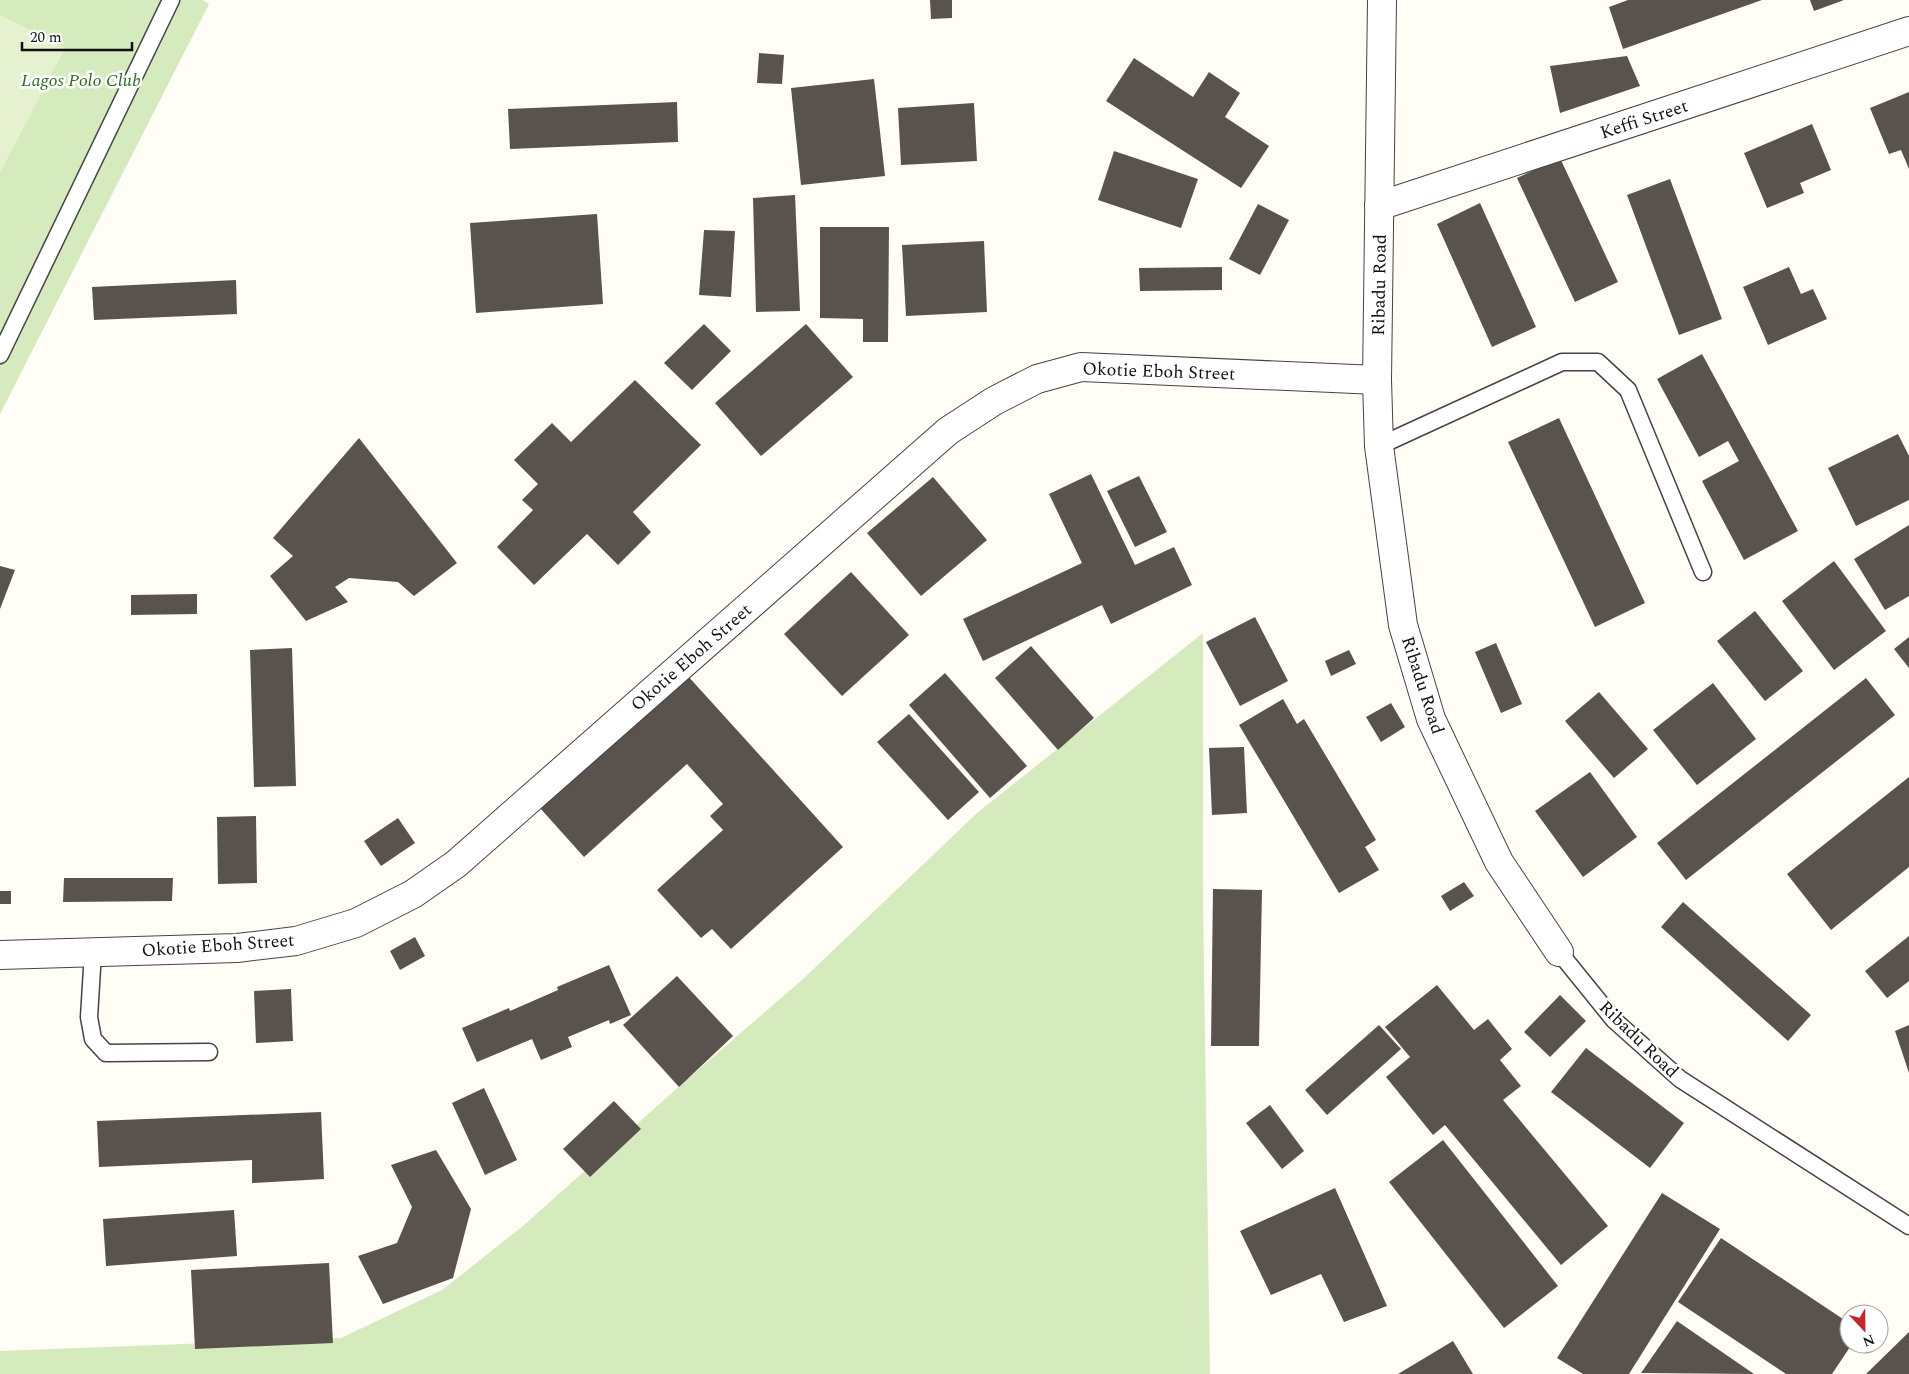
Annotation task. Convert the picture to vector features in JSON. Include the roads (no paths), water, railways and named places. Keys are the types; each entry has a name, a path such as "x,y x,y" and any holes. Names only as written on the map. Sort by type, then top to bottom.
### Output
{"street":[{"name":"Ribadu Road","path":"1382,0 1378,446 1403,625 1431,719 1499,862 1558,952"},
{"name":"Keffi Street","path":"1379,206 1909,31"},
{"name":"Okotie Eboh Street","path":"0,955 237,948 296,941 356,923 413,894 456,864 948,431 994,401 1037,379 1081,367 1378,380"}],"lane":[{"path":"0,355 171,0"},
{"path":"1378,446 1562,362 1598,362 1628,390 1703,572"},
{"path":"94,952 89,1017 93,1039 106,1053 209,1052"},
{"name":"Ribadu Road","path":"1558,952 1614,1020 1680,1079 1909,1226"}],"park label":[{"name":"Lagos Polo Club","path":"81,80"}]}
